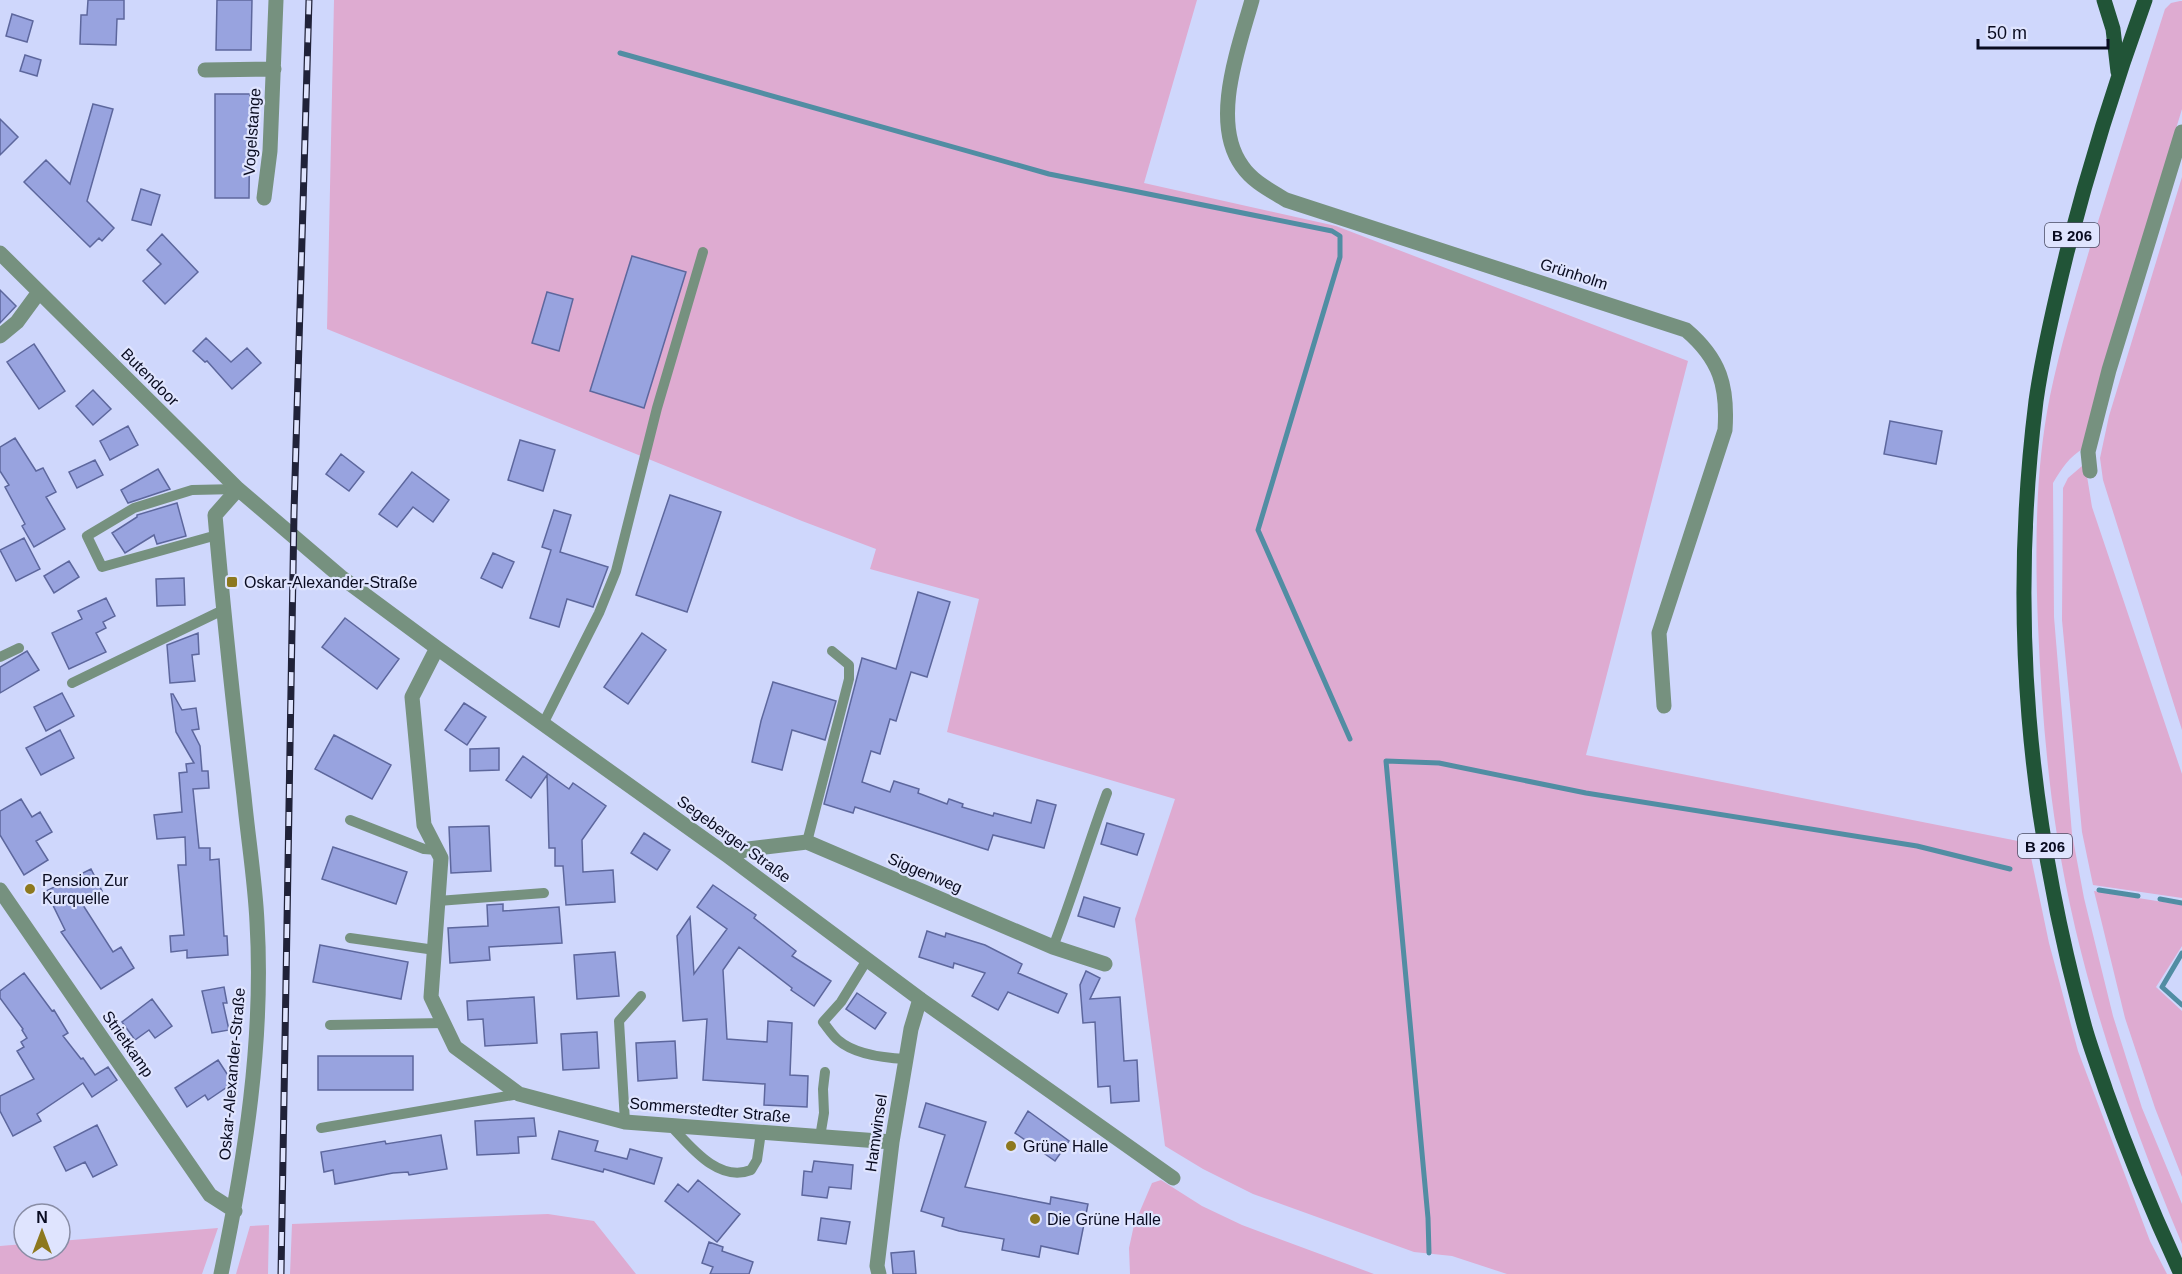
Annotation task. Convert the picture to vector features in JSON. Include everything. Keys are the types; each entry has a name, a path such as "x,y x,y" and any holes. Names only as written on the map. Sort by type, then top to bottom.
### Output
{"main road":[{"path":"2104,0 2113,29 2118,75"},
{"name":"B 206","path":"2145,0 2118,75 2078,212 2058,291 2037,398 2026,506 2023,583 2026,696 2035,783 2046,850 2058,917 2086,1031 2121,1132 2158,1226 2181,1274"}],"street":[{"name":"Vogelstange","path":"264,198 270,151 276,0"},
{"name":"Grünholm","path":"1252,0 1231,75 1227,104 1229,130 1234,149 1241,165 1257,183 1286,200 1686,330 1703,344 1713,358 1720,373 1727,403 1725,430 1659,633 1664,706"},
{"name":"Vogelstange","path":"205,70 274,69"},
{"path":"2091,471 2088,452 2109,370 2182,132"},
{"name":"Butendoor","path":"0,252 238,489 277,524"},
{"path":"0,336 17,322 39,292"},
{"name":"Oskar-Alexander-Straße","path":"221,1274 235,1211 245,1144 258,1006 257,922 215,515 238,489"},
{"name":"Segeberger Straße","path":"277,524 341,577 437,648 728,856 920,999 1173,1178"},
{"name":"Sommerstedter Straße","path":"437,648 412,697 424,825 441,858 432,998 455,1047 519,1094 625,1122 892,1142"},
{"name":"Siggenweg","path":"728,856 748,849 807,842 1053,947 1105,964"},
{"name":"Strietkamp","path":"0,890 210,1195 235,1211"},
{"name":"Hamwinsel","path":"879,1274 877,1266 892,1142 911,1029 920,999"}],"lane":[{"path":"543,724 599,613 615,571 657,408 704,252"},
{"path":"217,535 102,567 87,537 134,508 192,490 238,489"},
{"path":"72,683 224,610"},
{"path":"0,657 19,648"},
{"path":"807,842 849,679 849,665 832,651"},
{"path":"1053,947 1074,894 1107,793"},
{"path":"350,820 424,849 437,850"},
{"path":"438,901 544,893"},
{"path":"350,938 435,950"},
{"path":"867,960 841,1002 823,1022 839,1041 855,1050 906,1059"},
{"path":"625,1122 619,1021 641,996"},
{"path":"330,1025 444,1023"},
{"path":"820,1137 824,1113 825,1072"},
{"path":"321,1128 519,1094"},
{"path":"670,1126 713,1166 736,1173 751,1170 757,1160 761,1132"}],"shaded area":[{"path":"334,0 1197,0 1144,183 1336,226 1688,361 1586,755 2028,843 2049,943 2078,1051 2150,1241 2167,1274 1507,1274 1452,1256 1414,1252 1253,1194 1203,1169 1165,1146 1135,919 1175,799 947,732 979,599 870,569 876,549 327,329"},
{"path":"2182,1 2182,109 2103,369 2084,448 2066,463 2053,483 2054,617 2072,834 2084,898 2113,1016 2142,1108 2182,1204 2182,1244 2142,1144 2107,1043 2066,888 2053,809 2042,704 2036,567 2041,453 2059,357 2092,241 2165,9 2171,3"},
{"path":"2182,177 2182,730 2103,480 2100,458 2109,416"},
{"path":"2082,466 2086,470 2092,507 2182,774 2182,898 2093,885 2082,832 2062,620 2063,488 2068,478"},
{"path":"2094,891 2182,905 2182,946 2156,987 2182,1011 2182,1177 2155,1108 2125,1018"},
{"path":"1161,1180 1202,1206 1242,1225 1374,1274 1130,1274 1129,1248 1134,1225 1152,1183"},
{"path":"548,1214 594,1221 636,1274 290,1274 292,1224"},
{"path":"269,1225 268,1274 236,1274 250,1226"},
{"path":"218,1228 202,1274 0,1274 0,1246 12,1245 12,1262 72,1262 72,1240"}],"building":[{"path":"88,0 124,0 124,19 117,19 116,45 80,44 81,15 87,15"},
{"path":"217,0 252,0 251,50 216,50"},
{"path":"12,14 33,21 27,42 6,36"},
{"path":"25,55 41,60 37,76 20,71"},
{"path":"215,94 250,94 249,198 215,198"},
{"path":"93,104 113,109 87,201 114,228 102,241 99,238 90,247 24,182 46,160 70,184"},
{"path":"0,119 18,137 0,155"},
{"path":"141,189 160,195 151,225 132,220"},
{"path":"162,234 198,272 165,304 143,281 161,264 147,250"},
{"path":"632,256 686,272 644,408 590,391"},
{"path":"0,290 16,306 0,323"},
{"path":"547,292 573,299 559,351 532,343"},
{"path":"206,338 231,362 247,348 261,363 232,389 207,361 205,362 193,351"},
{"path":"34,344 65,391 39,409 7,362"},
{"path":"93,390 111,409 93,425 76,406"},
{"path":"1890,421 1942,431 1936,464 1884,454"},
{"path":"128,426 138,445 110,460 100,441"},
{"path":"15,438 36,471 43,468 56,492 46,497 65,529 34,547 22,526 25,524 5,487 9,485 0,471 0,447"},
{"path":"520,440 555,450 543,491 508,480"},
{"path":"341,454 364,472 349,491 326,474"},
{"path":"95,460 103,475 77,488 69,472"},
{"path":"158,469 170,489 128,503 121,490"},
{"path":"412,472 449,500 433,522 413,507 397,527 379,514"},
{"path":"670,495 721,512 687,612 636,595"},
{"path":"177,503 186,536 157,544 154,535 125,553 112,533 137,515"},
{"path":"554,510 571,515 560,552 608,567 593,607 567,599 559,627 530,618 551,550 542,547"},
{"path":"24,538 40,569 16,581 0,550"},
{"path":"493,553 514,562 502,588 481,578"},
{"path":"69,561 79,577 54,593 44,576"},
{"path":"184,578 185,605 157,606 156,579"},
{"path":"918,592 950,602 927,677 911,672 896,721 890,719 880,754 871,751 862,782 890,792 894,781 919,789 918,793 947,804 949,799 963,804 962,807 1031,823 1037,800 1056,805 1044,848 993,835 988,850 855,807 853,813 824,804 862,658 896,669"},
{"path":"106,598 115,616 103,622 106,628 96,633 106,652 69,669 52,633 82,619 78,611"},
{"path":"345,618 399,659 377,689 322,647"},
{"path":"198,633 199,654 192,655 195,681 170,683 167,645"},
{"path":"642,633 666,650 628,704 604,687"},
{"path":"27,651 39,670 0,693 0,667"},
{"path":"773,682 836,701 825,740 792,730 782,770 752,762"},
{"path":"62,693 74,716 46,731 34,707"},
{"path":"171,694 182,710 196,708 199,729 192,730 200,746 202,771 208,771 209,788 193,789 199,848 210,848 210,860 219,859 224,936 227,936 228,955 187,958 187,950 171,952 170,936 184,935 178,865 186,865 185,837 157,839 154,815 182,812 179,773 187,772 186,764 194,763 176,732"},
{"path":"464,703 486,717 467,745 445,730"},
{"path":"60,730 74,758 41,775 26,748"},
{"path":"334,735 391,765 372,799 315,769"},
{"path":"499,748 499,770 470,771 470,749"},
{"path":"523,756 569,789 573,783 606,806 582,840 583,872 613,870 615,902 566,905 563,866 555,866 555,848 549,848 547,775 531,798 506,780"},
{"path":"21,799 32,817 40,812 52,832 36,841 48,860 24,875 0,835 0,811"},
{"path":"1107,823 1144,834 1137,855 1101,844"},
{"path":"489,826 491,871 451,873 449,827"},
{"path":"644,833 670,850 657,870 631,853"},
{"path":"333,847 407,872 396,904 322,879"},
{"path":"91,869 102,891 81,902 113,952 121,947 134,968 101,989 61,932 65,930 46,891"},
{"path":"713,885 756,915 754,918 796,951 792,956 831,981 814,1006 739,947 723,970 727,1039 767,1042 768,1021 792,1023 790,1075 808,1076 807,1107 764,1105 765,1084 703,1080 707,1019 683,1021 677,936 690,917 694,974 727,929 697,907"},
{"path":"1084,897 1120,908 1114,927 1078,916"},
{"path":"503,904 503,911 559,907 562,943 489,947 490,960 450,963 448,928 488,926 487,905"},
{"path":"927,931 945,937 946,933 985,945 1022,964 1018,973 1067,994 1058,1013 1008,992 998,1010 972,996 985,973 954,963 953,968 919,957"},
{"path":"320,945 408,962 401,999 313,982"},
{"path":"615,952 619,996 577,999 574,955"},
{"path":"1086,971 1100,978 1090,999 1120,997 1124,1061 1137,1060 1139,1101 1111,1103 1110,1086 1098,1087 1095,1022 1083,1023 1080,985"},
{"path":"24,973 52,1011 54,1010 68,1033 63,1036 81,1059 83,1058 95,1075 108,1067 117,1080 92,1097 83,1083 37,1114 41,1121 13,1136 0,1111 0,1096 34,1079 17,1051 24,1047 21,1042 27,1038 0,998 0,991"},
{"path":"224,987 227,1003 223,1003 229,1030 212,1033 202,991"},
{"path":"857,993 886,1013 875,1029 846,1009"},
{"path":"534,997 537,1043 485,1046 483,1019 468,1020 467,1001"},
{"path":"152,999 172,1026 155,1038 149,1030 135,1040 122,1022"},
{"path":"597,1032 599,1068 563,1070 561,1034"},
{"path":"675,1041 677,1078 638,1081 636,1043"},
{"path":"318,1056 413,1056 413,1090 318,1090"},
{"path":"218,1060 233,1083 208,1100 205,1095 187,1107 175,1088"},
{"path":"926,1103 986,1122 965,1187 1050,1204 1051,1197 1088,1204 1078,1254 1041,1246 1039,1257 1002,1250 1004,1239 942,1226 944,1218 921,1211 945,1135 919,1127"},
{"path":"1028,1111 1069,1141 1055,1161 1015,1133"},
{"path":"534,1118 536,1136 518,1137 519,1153 477,1155 475,1121"},
{"path":"97,1125 117,1165 93,1177 85,1162 66,1171 54,1147"},
{"path":"559,1131 598,1141 595,1151 627,1159 630,1149 662,1158 654,1184 604,1169 603,1172 552,1159"},
{"path":"441,1135 447,1169 409,1175 408,1172 393,1173 335,1184 333,1170 324,1172 321,1152 385,1141 386,1144"},
{"path":"814,1161 853,1165 851,1189 829,1187 827,1198 802,1195 804,1171 812,1172"},
{"path":"698,1180 740,1214 717,1242 665,1201 678,1184 688,1192"},
{"path":"821,1218 850,1222 846,1244 818,1240"},
{"path":"709,1242 723,1247 722,1251 753,1262 749,1274 710,1274 713,1267 702,1263"},
{"path":"914,1251 916,1274 893,1274 891,1253"}],"waterway":[{"path":"620,53 1049,174 1332,231 1340,236 1340,257 1258,530 1350,739"},
{"path":"1429,1253 1428,1218 1386,761 1439,763 1586,793 1917,846 2010,869"},
{"path":"2099,890 2138,896"},
{"path":"2160,899 2182,903"},
{"path":"2182,953 2162,987 2182,1005"}],"railway":[{"path":"281,1274 294,513 309,0"}],"place":[{"name":"Oskar-Alexander-Straße","path":"232,582"},
{"name":"Pension Zur Kurquelle","path":"30,889"},
{"name":"Grüne Halle","path":"1011,1146"},
{"name":"Die Grüne Halle","path":"1035,1219"}]}
